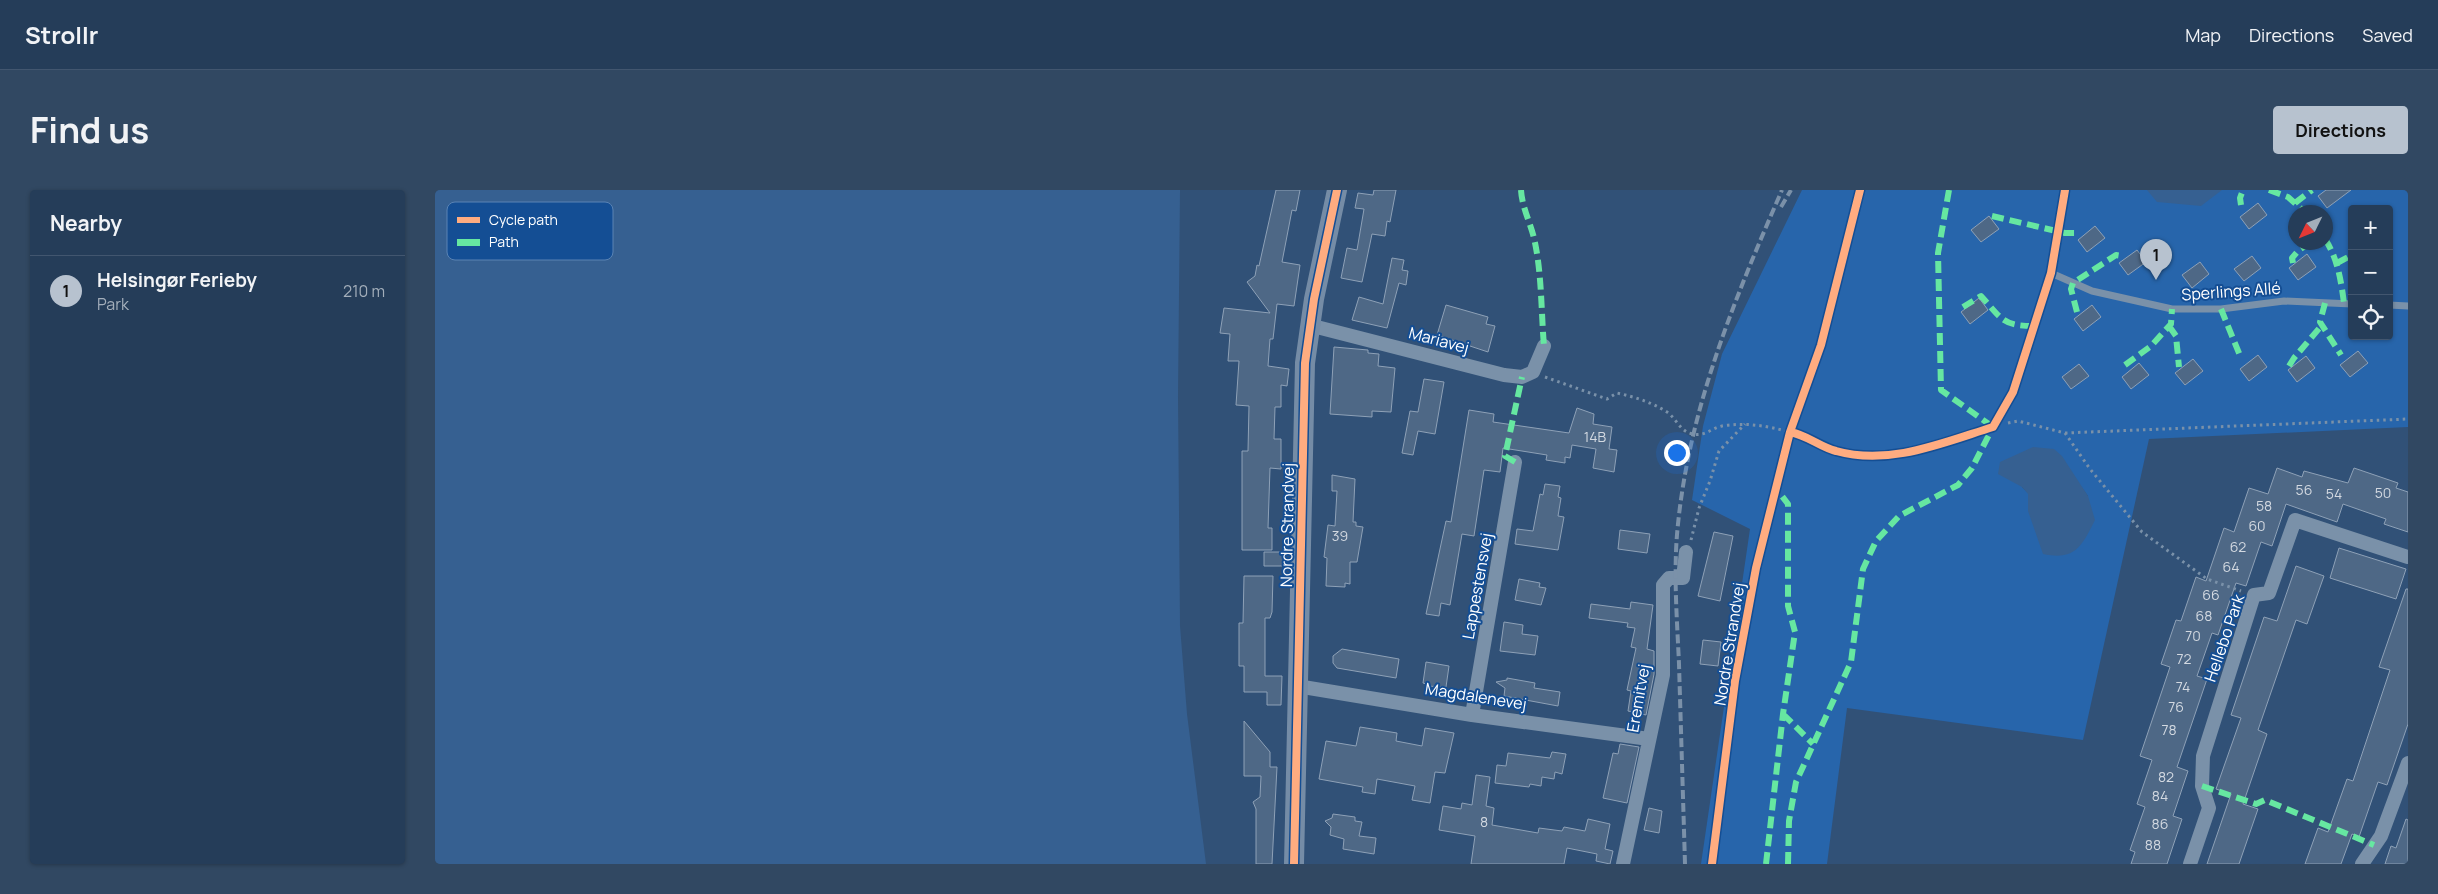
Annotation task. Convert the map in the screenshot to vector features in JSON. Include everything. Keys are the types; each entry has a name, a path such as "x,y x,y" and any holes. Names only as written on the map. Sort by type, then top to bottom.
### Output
{"main road":[{"name":"Nordre Strandvej","path":"1294,864 1304,382 1309,325 1337,190"}],"street":[{"name":"Mariavej","path":"1309,325 1504,375 1522,377 1533,372"},
{"path":"1533,372 1544,346"},
{"name":"Lappestensvej","path":"1472,715 1515,462"},
{"name":"Hellebo Park","path":"2190,864 2209,808 2202,786 2203,756 2254,595 2269,593 2295,520 2408,557"},
{"name":"Eremitvej","path":"1623,864 1663,675 1663,585 1669,578 1683,578 1686,552"},
{"name":"Magdalenevej","path":"1297,686 1472,715 1649,739"},
{"path":"2362,864 2381,836 2408,763"}],"lane":[{"path":"1993,427 2013,392 2051,273 2065,190"},
{"name":"Sperlings Allé","path":"2051,273 2092,291 2172,309 2221,309 2284,301 2348,304"},
{"path":"2393,305 2408,306"}],"path":[{"path":"1533,372 1607,399 1617,393 1640,398 1668,413 1683,431 1692,434 1701,435 1720,426 1747,423 1790,432"},
{"path":"1993,427 2018,421 2065,433 2408,418"},
{"path":"1686,552 1719,451 1747,423"},
{"path":"1788,441 1793,423"},
{"path":"2065,433 2090,469 2142,532 2207,579 2254,595"}],"shaded area":[{"path":"435,190 1180,190 1178,397 1180,626 1187,714 1206,864 435,864"},
{"path":"1802,190 2408,190 2408,427 2149,439 2083,740 1847,708 1827,864 1701,864 1750,529 1692,500 1703,426 1722,354","holes":["2074,477 2088,496 2028,511 2029,494 2022,487"]},
{"path":"2147,190 2222,190 2201,206 2157,202"},
{"path":"2033,447 2054,449 2062,456 2088,496 2095,520 2081,544 2070,553 2054,556 2043,554 2028,511 2028,494 2022,487 1998,474 2000,462"}],"building":[{"path":"1276,190 1300,190 1296,211 1292,210 1282,262 1300,265 1294,306 1277,304 1273,339 1270,339 1268,366 1289,369 1287,386 1281,385 1281,407 1275,407 1274,439 1281,439 1281,469 1270,468 1268,528 1272,528 1272,550 1242,550 1242,451 1248,451 1249,406 1236,405 1239,361 1228,361 1230,334 1220,333 1224,308 1270,313 1247,282 1255,276 1257,265 1259,266"},
{"path":"1374,190 1396,190 1390,222 1387,221 1385,236 1372,234 1362,282 1341,278 1347,248 1357,250 1364,209 1355,208 1358,193 1373,195"},
{"path":"2326,190 2351,190 2331,205 2325,205 2318,196"},
{"path":"2258,203 2267,215 2249,229 2240,217"},
{"path":"1989,216 1999,229 1981,242 1971,230"},
{"path":"2095,226 2105,238 2087,252 2078,240"},
{"path":"2137,250 2146,262 2128,275 2119,263"},
{"path":"2307,254 2316,267 2298,280 2289,268"},
{"path":"2252,256 2261,268 2244,281 2234,269"},
{"path":"1392,258 1404,260 1402,270 1408,271 1406,285 1399,283 1387,328 1352,320 1359,297 1383,304"},
{"path":"2200,262 2209,274 2192,288 2182,275"},
{"path":"1979,298 1988,310 1970,324 1961,312"},
{"path":"1446,305 1488,317 1486,324 1495,326 1488,352 1437,335"},
{"path":"2092,305 2101,317 2083,331 2074,319"},
{"path":"1334,347 1368,350 1368,353 1379,354 1378,366 1395,368 1391,412 1372,411 1372,417 1330,414"},
{"path":"2358,351 2368,363 2350,377 2340,365"},
{"path":"2258,355 2267,367 2249,381 2240,369"},
{"path":"2306,356 2315,368 2297,382 2288,370"},
{"path":"2193,359 2203,371 2185,385 2175,373"},
{"path":"2139,363 2149,375 2131,389 2122,377"},
{"path":"2079,364 2089,376 2071,389 2062,377"},
{"path":"1424,379 1444,382 1435,434 1418,431 1413,455 1402,453 1410,411 1418,412"},
{"path":"1577,408 1594,414 1593,424 1612,427 1609,449 1617,450 1614,472 1593,468 1596,449 1572,445 1570,458 1565,457 1565,463 1546,460 1547,455 1503,448 1500,472 1484,470 1474,536 1462,534 1450,605 1441,603 1439,616 1426,614 1446,521 1451,522 1469,410 1494,414 1493,422 1569,433"},
{"path":"2277,468 2302,477 2304,471 2348,483 2354,468 2398,483 2396,488 2408,492 2408,532 2384,524 2386,519 2343,504 2337,522 2286,504 2272,546 2261,542 2246,586 2236,583 2218,635 2212,633 2197,676 2207,679 2177,767 2188,771 2173,816 2182,819 2167,864 2131,864 2135,852 2130,850 2145,807 2137,804 2152,760 2140,756 2170,667 2161,664 2176,620 2181,621 2196,577 2206,581 2224,528 2234,532 2249,488 2268,494"},
{"path":"1332,475 1355,479 1353,522 1356,522 1356,526 1363,527 1357,562 1350,562 1350,584 1345,583 1345,587 1326,586 1327,558 1324,557 1328,525 1335,526 1337,491 1332,491"},
{"path":"1545,484 1560,486 1558,497 1561,498 1558,516 1564,517 1558,550 1515,544 1517,529 1533,531 1540,494 1543,495"},
{"path":"1620,530 1650,534 1647,553 1618,549"},
{"path":"1714,532 1733,536 1720,601 1698,596"},
{"path":"2339,548 2406,569 2396,599 2330,578"},
{"path":"1264,552 1284,552 1284,566 1264,566"},
{"path":"2296,566 2324,576 2307,624 2296,620 2258,730 2267,734 2243,804 2258,809 2239,864 2207,864 2231,794 2216,789 2241,718 2231,715 2264,617 2277,621"},
{"path":"1244,576 1273,576 1272,612 1270,618 1265,618 1265,676 1282,676 1281,705 1267,705 1267,692 1244,692 1244,666 1239,666 1239,623 1243,623"},
{"path":"1519,579 1540,583 1539,587 1546,588 1541,605 1515,600"},
{"path":"2406,589 2408,589 2408,724 2387,785 2378,782 2359,837 2352,834 2341,864 2305,864 2318,828 2328,832 2347,779 2353,781 2390,670 2379,667"},
{"path":"1631,602 1653,605 1647,649 1654,651 1654,674 1646,715 1628,711 1631,691 1627,690 1636,648 1631,647 1635,628 1627,627 1628,623 1589,618 1591,604 1630,609"},
{"path":"1504,622 1523,625 1522,634 1538,636 1535,655 1500,651"},
{"path":"1703,640 1721,642 1718,666 1700,664"},
{"path":"1342,649 1399,659 1396,678 1337,668 1333,663 1333,656"},
{"path":"1426,662 1449,666 1446,687 1426,686 1423,683"},
{"path":"1507,678 1535,683 1534,688 1560,692 1558,706 1504,696 1505,688 1496,682 1507,680"},
{"path":"1244,721 1270,752 1270,767 1277,767 1272,864 1256,864 1256,809 1253,802 1260,797 1261,776 1244,776"},
{"path":"1360,727 1397,733 1396,741 1422,746 1425,728 1454,733 1445,773 1435,772 1430,803 1412,800 1415,786 1377,779 1375,794 1362,792 1363,787 1319,779 1326,741 1356,746"},
{"path":"1620,744 1639,747 1627,803 1603,798 1613,753 1618,754"},
{"path":"1552,752 1566,754 1562,774 1555,772 1554,779 1542,777 1541,786 1530,784 1529,787 1495,783 1497,765 1506,766 1508,753 1550,758"},
{"path":"1476,775 1490,777 1486,806 1494,808 1492,825 1538,833 1539,828 1562,831 1564,827 1585,831 1588,819 1610,824 1605,849 1613,851 1610,864 1596,861 1597,854 1567,848 1564,864 1471,864 1475,836 1439,830 1443,806 1461,809 1462,803 1472,805"},
{"path":"1649,808 1662,811 1659,833 1644,830"},
{"path":"1333,814 1355,817 1355,821 1362,822 1359,836 1376,838 1374,854 1343,849 1344,839 1330,835 1331,827 1325,821 1332,818"},
{"path":"2406,819 2408,820 2408,864 2385,864 2391,846 2396,848"}],"railway":[{"path":"1685,864 1676,612 1678,524 1684,480 1693,437 1717,353 1748,271 1782,190"},
{"path":"1781,207 1791,190"}],"marked path":[{"path":"1521,190 1537,251 1544,346"},
{"path":"1949,190 1938,253 1941,390 1993,427"},
{"path":"2241,205 2240,198 2243,190"},
{"path":"2269,190 2288,197 2297,205"},
{"path":"2295,203 2312,190"},
{"path":"1992,216 2065,233 2080,233"},
{"path":"2293,263 2292,258 2299,250"},
{"path":"2330,250 2336,262 2344,303"},
{"path":"2077,312 2071,289 2073,283 2116,255 2122,256"},
{"path":"2337,263 2348,257"},
{"path":"1963,307 1981,296 2003,320 2015,325 2034,326"},
{"path":"2325,303 2320,322 2341,355"},
{"path":"2125,365 2151,346 2171,324 2172,309"},
{"path":"2221,309 2241,358"},
{"path":"2289,366 2322,325"},
{"path":"2169,326 2176,336 2179,367"},
{"path":"1515,462 1505,456 1522,377"},
{"path":"1788,864 1789,821 1796,782 1851,662 1863,569 1876,541 1899,516 1958,485 1972,468 1993,427"},
{"path":"1766,864 1783,714 1795,632 1788,606 1788,504 1775,487"},
{"path":"1783,714 1813,744"},
{"path":"2202,786 2256,804 2265,800 2374,845"}],"cycle path":[{"path":"1294,864 1305,363 1314,299 1337,190"},
{"path":"1712,864 1735,681 1756,568 1790,432 1821,345 1860,190"},
{"path":"1790,432 1836,451 1876,456 1915,451 1993,427 2013,392 2051,273 2065,190"}],"place":[{"name":"Helsingør Ferieby","path":"2156,280"}]}
